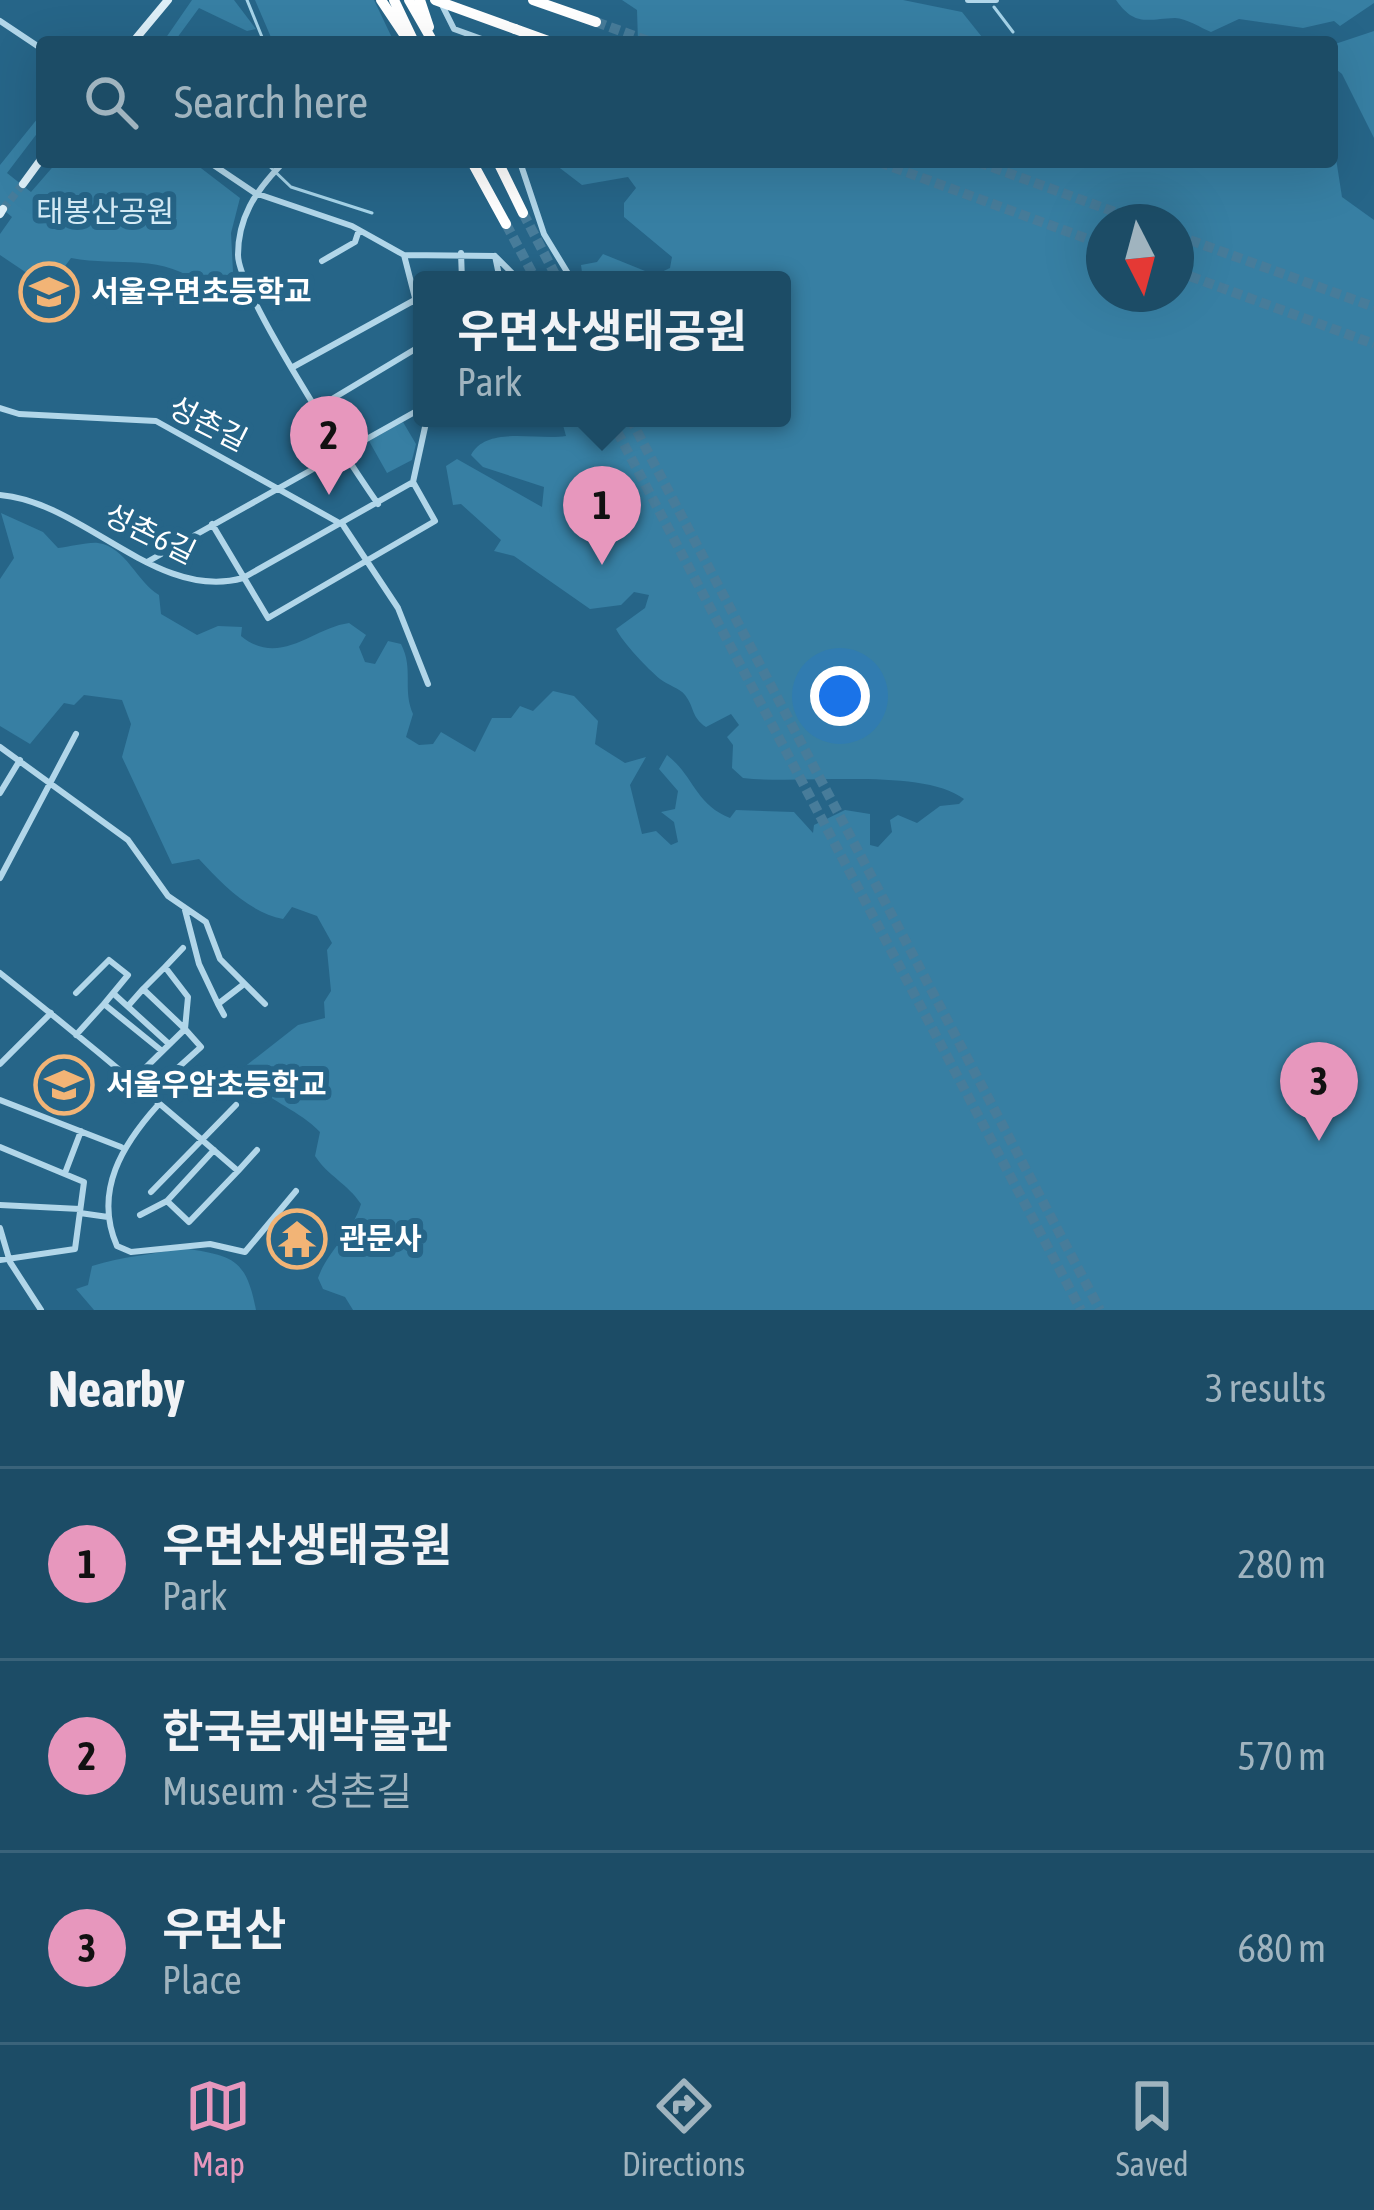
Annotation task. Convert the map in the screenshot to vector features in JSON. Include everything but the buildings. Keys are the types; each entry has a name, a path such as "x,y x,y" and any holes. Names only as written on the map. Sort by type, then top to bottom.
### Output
{"highway":[{"path":"381,0 407,36"},
{"path":"394,0 409,36"},
{"path":"409,0 430,36"},
{"path":"420,0 431,36"},
{"path":"438,0 534,36"},
{"path":"533,0 596,22"},
{"path":"475,168 506,224"},
{"path":"501,168 523,213"}],"street":[{"path":"138,36 168,0"},
{"path":"438,0 454,29 473,36"},
{"path":"968,0 996,0"},
{"path":"0,21 36,45"},
{"path":"23,184 36,166"},
{"path":"218,168 255,193 359,230 404,254 495,256 510,271"},
{"path":"278,168 255,193 243,220 238,260 293,367 378,504"},
{"path":"522,168 544,234 567,271"},
{"path":"322,261 355,242 359,230"},
{"path":"461,253 462,271"},
{"path":"404,254 413,278"},
{"path":"495,256 498,271"},
{"path":"293,367 413,300"},
{"path":"317,408 413,350"},
{"name":"성촌길","path":"0,408 20,414 156,421 343,525 398,608 428,684"},
{"path":"147,562 413,413"},
{"path":"212,524 268,618 435,521 413,482 425,427"},
{"name":"성촌6길","path":"0,495 133,550 147,562 189,581 215,585 243,578 413,482"},
{"path":"0,878 76,734"},
{"path":"0,747 128,840 168,896 206,922 220,959 265,1004"},
{"path":"0,793 21,759"},
{"path":"184,907 199,964 224,1015"},
{"path":"128,1006 183,948"},
{"path":"76,993 109,960 128,975 76,1035"},
{"path":"132,1081 185,1029 188,997 166,967"},
{"path":"0,973 238,1171"},
{"path":"218,1004 244,984"},
{"path":"143,989 201,1047 171,1074"},
{"path":"113,993 166,1048"},
{"path":"104,1004 166,1048"},
{"path":"0,1064 51,1013"},
{"path":"0,1100 121,1147"},
{"path":"158,1105 121,1147 108,1217 117,1246 131,1252 210,1244 245,1252 296,1191"},
{"path":"151,1192 236,1105"},
{"path":"65,1172 81,1131"},
{"path":"0,1147 84,1182 75,1249 0,1260"},
{"path":"140,1215 167,1201 214,1150"},
{"path":"167,1201 189,1222 257,1150"},
{"path":"0,1205 108,1217"},
{"path":"0,1228 10,1262 41,1310"}],"green space":[{"path":"192,0 234,0 256,29 247,31 199,8 178,36 167,36"},
{"path":"255,0 374,0 391,36 270,36"},
{"path":"622,0 903,0 962,12 981,36 638,36 637,10"},
{"path":"1116,0 1374,3 1340,26 1334,21 1303,28 1239,19 1211,32 1179,18 1136,18"},
{"path":"1374,31 1374,138 1338,71 1338,43"},
{"name":"태봉산공원","path":"36,120 36,135 7,173 31,192 52,168 201,168 240,198 231,233 233,272 204,287 157,265 71,258 49,288 0,255 0,234 12,217 0,207 0,165"},
{"path":"560,168 1337,168 1342,197 1374,220 1374,1310 353,1310 345,1297 323,1289 318,1278 322,1268 361,1204 315,1156 320,1132 268,1096 243,1068 298,1025 325,1018 324,1002 331,991 327,950 332,943 317,916 292,907 283,919 271,916 237,896 199,859 172,864 122,757 131,724 122,700 84,695 74,705 64,703 30,744 0,726 0,579 14,558 1,513 43,532 58,548 89,543 108,546 159,595 161,614 197,635 218,626 242,627 241,636 255,645 283,647 349,623 366,635 359,647 365,662 375,664 388,641 401,644 413,714 406,737 419,745 433,744 441,732 475,752 492,718 511,718 520,706 533,711 553,691 574,696 598,721 595,744 625,763 646,757 630,785 642,834 656,831 671,845 678,842 674,822 661,812 675,809 678,791 659,769 667,755 709,805 730,818 736,810 794,812 813,833 814,825 845,810 870,814 870,845 878,847 892,832 890,820 898,815 917,823 940,806 959,804 964,799 919,783 743,778 732,768 733,745 727,737 739,725 731,714 706,727 683,693 649,669 616,629 645,608 649,595 634,592 621,605 590,609 514,556 494,551 501,540 461,504 453,505 446,466 457,459 542,507 544,487 483,467 471,455 478,446 500,437 566,436 564,427 791,427 791,271 664,271 670,268 672,257 624,217 624,203 636,188 628,177 582,185"},
{"path":"603,254 645,271 582,271 581,265 597,262"},
{"path":"403,422 416,444 412,460 387,473 369,441"},
{"path":"183,1248 234,1262 247,1280 256,1310 94,1310 76,1289 88,1285 92,1266"}],"waterway":[{"path":"247,0 262,36"},
{"path":"994,7 1013,32"},
{"path":"271,168 291,187 372,213"}],"tunnel":[{"path":"596,22 634,36"},
{"path":"895,168 1086,238"},
{"path":"994,168 1093,204"},
{"path":"3,209 23,184"},
{"path":"523,213 553,271"},
{"path":"506,224 531,271"},
{"path":"1194,242 1374,307"},
{"path":"1194,278 1374,344"},
{"path":"615,427 1081,1310"},
{"path":"635,427 1100,1310"}],"place":[{"name":"서울우면초등학교","path":"49,292"},
{"name":"한국분재박물관","path":"329,495"},
{"name":"우면산생태공원","path":"602,565"},
{"name":"서울우암초등학교","path":"64,1085"},
{"name":"우면산","path":"1319,1141"},
{"name":"관문사","path":"297,1239"}]}
